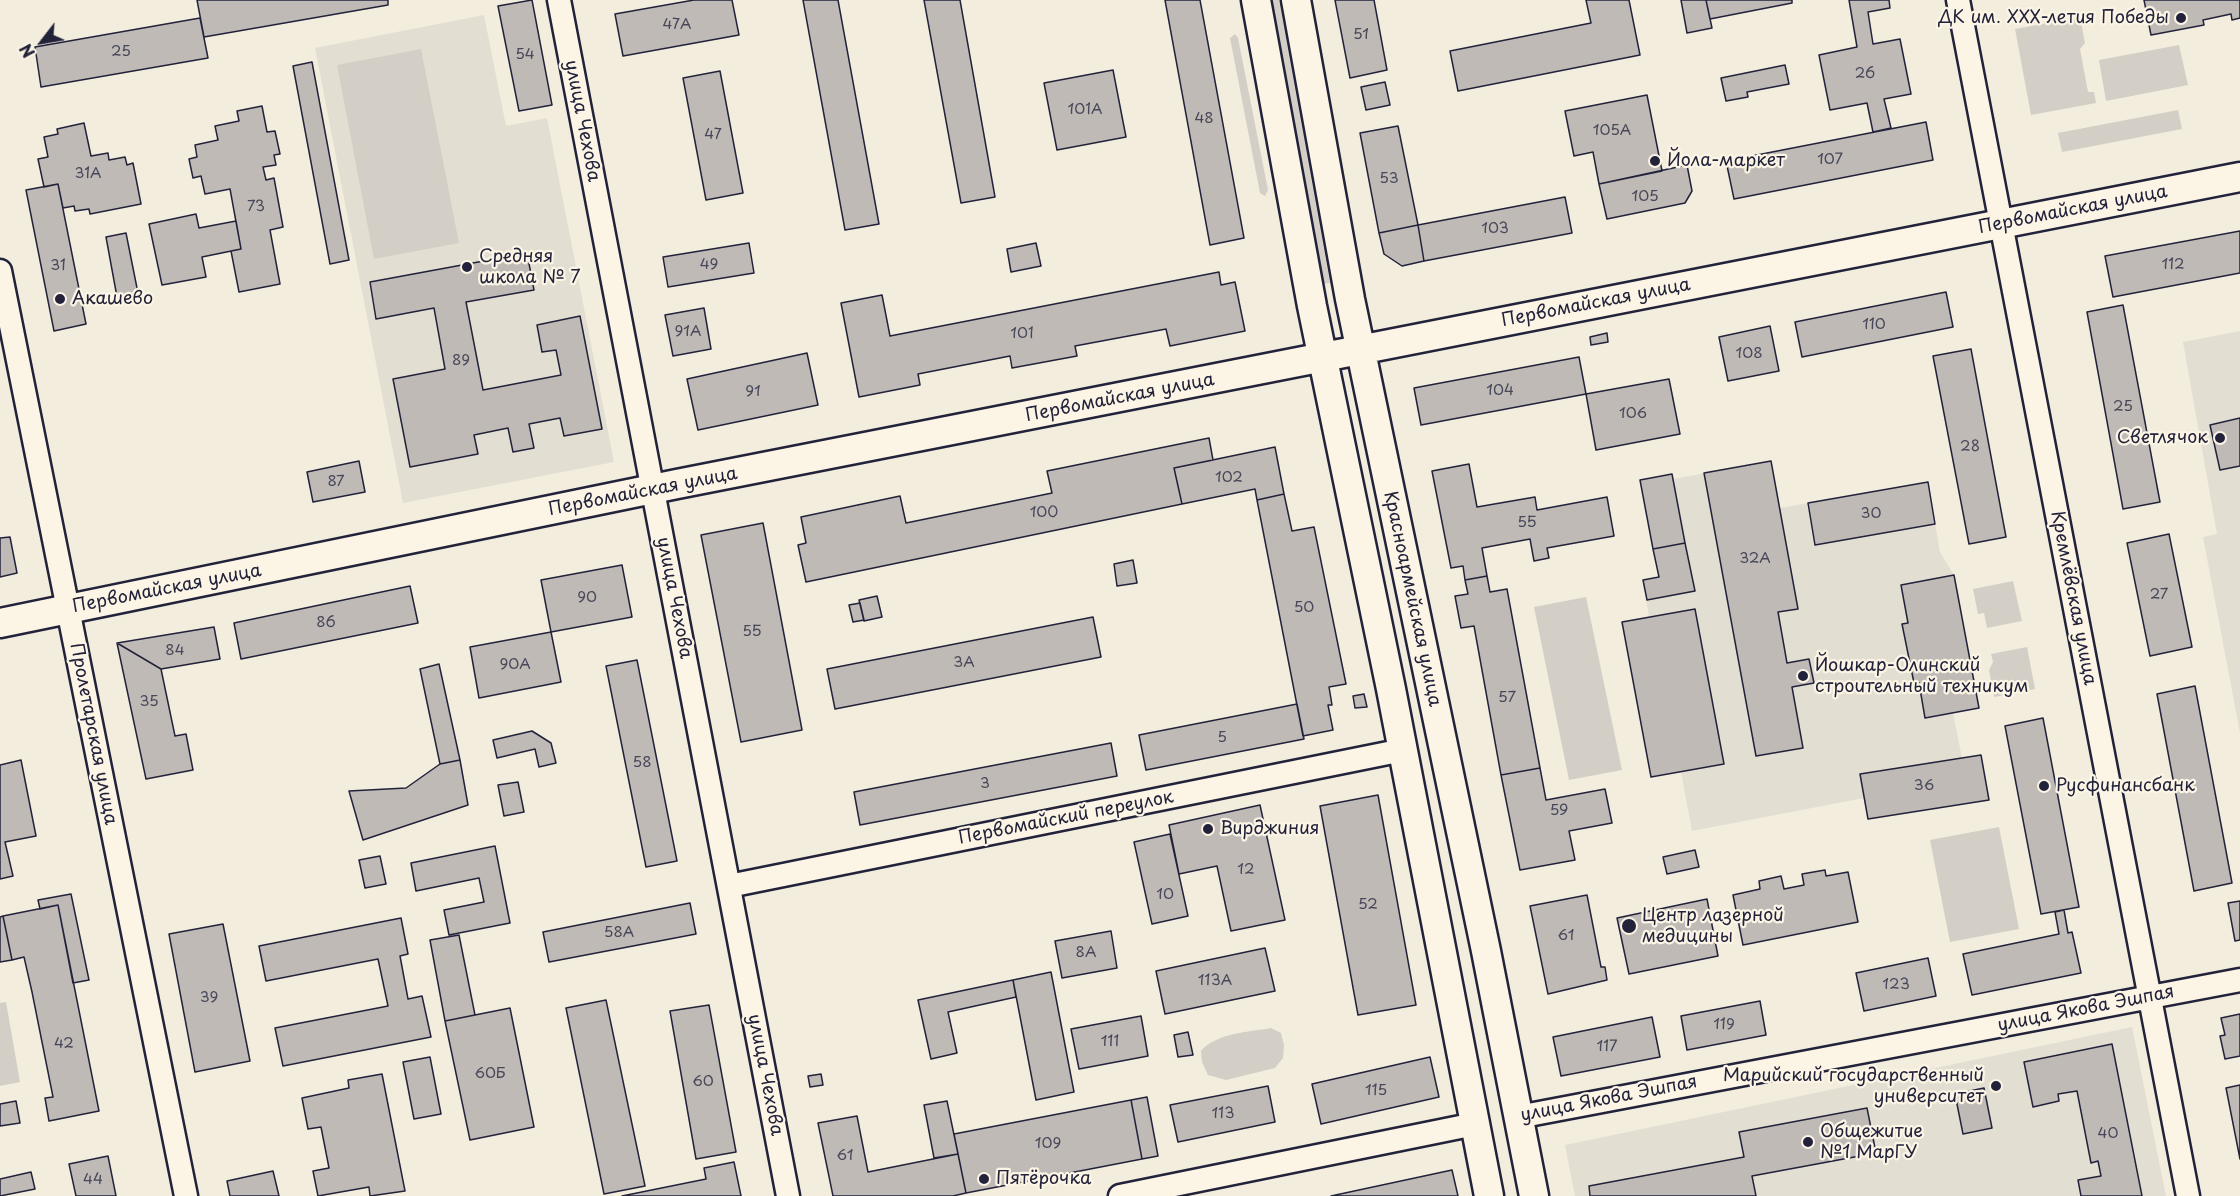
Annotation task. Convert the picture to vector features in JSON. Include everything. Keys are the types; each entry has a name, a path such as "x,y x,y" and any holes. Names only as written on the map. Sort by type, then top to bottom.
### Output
{"main road":[{"path":"1256,0 1323,358 1403,750 1489,1196"},
{"name":"Красноармейская улица","path":"1296,0 1361,350 1484,941 1534,1196"},
{"name":"Первомайская улица","path":"0,623 653,489 2240,177"},
{"name":"улица Якова Эшпая","path":"1475,1124 1518,1117"}],"street":[{"name":"улица Чехова","path":"559,0 788,1196"},
{"name":"Кремлёвская улица","path":"1958,0 2187,1196"},
{"name":"Пролетарская улица","path":"0,271 186,1196"},
{"name":"Первомайский переулок","path":"729,886 1403,750"},
{"name":"улица Якова Эшпая","path":"1518,1117 2240,980"},
{"name":"улица Якова Эшпая","path":"1120,1196 1475,1124"}],"shaded area":[{"path":"1272,0 1279,0 1330,283 1323,284"},
{"name":"Средняя школа № 7","path":"484,15 506,126 547,118 614,462 403,503 315,48"},
{"path":"2080,17 2085,43 2080,49 2088,92 2094,92 2096,103 2031,115 2015,29"},
{"path":"1235,34 1238,38 1268,190 1265,196 1260,193 1230,38"},
{"path":"2179,45 2188,85 2106,101 2099,60"},
{"path":"421,49 459,243 374,259 337,65"},
{"path":"2178,110 2182,129 2062,152 2058,133"},
{"name":"Светлячок","path":"2240,331 2240,733 2203,537 2217,534 2183,342"},
{"name":"Йошкар-Олинский строительный техникум","path":"1771,461 1780,508 1928,482 1940,552 1954,575 1979,708 1953,713 1962,758 1861,774 1864,798 1692,831 1681,772 1651,777 1622,622 1649,617 1643,580 1659,577 1640,480 1673,479"},
{"path":"2013,581 2022,621 1987,628 1984,613 1978,614 1973,589"},
{"path":"1586,597 1622,770 1569,780 1534,607"},
{"path":"2027,647 2035,689 1994,697 1989,670 1993,662 1991,654"},
{"path":"1999,827 2019,929 1950,942 1930,840"},
{"path":"6,1002 20,1082 0,1086 0,1003"},
{"name":"Марийский государственный университет","path":"2132,1027 2166,1196 1575,1196 1565,1145"},
{"path":"1271,1028 1281,1033 1284,1045 1283,1058 1275,1068 1226,1080 1208,1075 1202,1062 1201,1051 1207,1045 1233,1034"}],"building":[{"path":"197,0 388,0 388,5 204,37"},
{"path":"532,0 552,105 519,111 498,6"},
{"path":"694,0 732,0 739,35 623,56 615,14"},
{"path":"803,0 838,0 879,224 845,230"},
{"path":"924,0 960,0 995,197 961,203"},
{"path":"1165,0 1200,0 1244,238 1210,245"},
{"path":"1335,0 1374,0 1387,70 1350,78"},
{"path":"1586,0 1629,0 1640,55 1458,91 1450,51 1591,23"},
{"path":"1681,0 1706,0 1712,28 1687,33"},
{"path":"1706,0 1792,0 1792,3 1710,19"},
{"path":"1849,0 1889,0 1890,8 1868,12 1873,44 1900,39 1911,94 1884,99 1891,128 1873,132 1867,103 1830,110 1819,55 1857,47"},
{"name":"ДК им. ХХХ-летия Победы","path":"2144,0 2240,0 2240,18 2232,20 2231,14 2203,20 2204,25 2151,35"},
{"path":"200,18 208,58 41,87 35,47"},
{"path":"312,62 349,260 330,264 293,66"},
{"path":"1785,65 1789,84 1747,92 1748,97 1726,101 1721,78"},
{"path":"1113,70 1126,137 1057,150 1044,83"},
{"path":"720,71 743,193 706,200 683,78"},
{"path":"1385,82 1390,105 1366,110 1361,87"},
{"path":"1647,95 1662,171 1599,184 1593,152 1574,156 1565,111"},
{"path":"262,106 267,132 275,131 280,154 274,155 276,165 263,167 266,180 274,178 283,227 270,230 280,284 239,292 231,251 241,249 230,189 205,194 201,176 193,178 189,159 197,157 195,145 218,140 215,126 239,121 237,111"},
{"path":"1926,122 1933,160 1734,199 1726,161"},
{"path":"84,123 91,156 108,153 109,160 125,157 127,165 133,163 141,204 90,214 89,209 75,211 74,206 63,208 58,184 44,187 38,159 48,157 44,137 58,134 57,129"},
{"path":"1398,126 1418,225 1379,233 1360,133"},
{"path":"1687,165 1692,191 1685,203 1607,219 1599,184"},
{"path":"58,184 86,324 54,331 26,190"},
{"path":"1565,197 1572,233 1424,261 1418,225"},
{"path":"196,214 199,228 236,221 241,249 202,257 206,277 162,285 149,224"},
{"path":"1418,225 1424,261 1402,266 1384,254 1379,233"},
{"path":"2240,231 2240,273 2113,297 2105,256"},
{"path":"126,233 138,293 117,297 106,237"},
{"path":"749,243 754,273 668,287 663,257"},
{"path":"1036,243 1041,266 1011,272 1007,249"},
{"path":"527,253 534,290 466,302 483,390 561,375 556,350 542,352 537,325 580,316 602,429 564,436 560,418 529,424 534,448 513,452 508,428 474,435 478,454 410,467 393,379 445,369 434,308 376,319 370,282"},
{"path":"1219,272 1221,285 1235,282 1245,331 1170,346 1166,329 1075,346 1077,356 1012,368 1010,356 918,374 920,385 859,397 841,303 882,295 890,336"},
{"path":"1946,292 1953,327 1802,357 1795,322"},
{"path":"2123,305 2160,502 2123,509 2087,312"},
{"path":"704,308 711,349 673,356 665,315"},
{"path":"1770,326 1779,371 1728,381 1719,337"},
{"path":"1607,333 1608,342 1591,345 1590,337"},
{"path":"1971,349 2006,537 1969,544 1933,356"},
{"path":"807,353 818,405 698,430 687,379"},
{"path":"1579,357 1586,394 1421,425 1414,388"},
{"path":"1669,379 1680,434 1596,450 1586,394"},
{"path":"2240,418 2240,466 2220,470 2210,425"},
{"path":"1209,438 1213,460 1174,468 1182,504 806,582 798,545 806,543 801,517 900,496 906,523 1052,493 1047,471"},
{"path":"1275,447 1284,494 1257,500 1255,489 1182,504 1174,468"},
{"path":"359,461 365,492 313,502 307,472"},
{"path":"1771,461 1798,609 1778,612 1787,663 1809,659 1814,683 1792,687 1803,748 1756,756 1704,473"},
{"path":"1469,464 1477,507 1535,497 1537,510 1607,497 1614,536 1547,548 1549,558 1534,561 1530,539 1482,548 1487,576 1465,580 1463,566 1451,568 1432,471"},
{"path":"1672,474 1685,543 1653,549 1640,480"},
{"path":"1928,482 1935,524 1815,545 1808,503"},
{"path":"1284,494 1292,531 1314,527 1346,684 1329,687 1332,705 1328,705 1333,730 1303,736 1257,500"},
{"path":"763,523 802,730 741,742 701,535"},
{"path":"2169,534 2192,647 2150,656 2127,543"},
{"path":"10,537 17,573 0,577 0,538"},
{"path":"1685,543 1695,591 1647,600 1643,580 1659,577 1653,549"},
{"path":"1133,560 1137,583 1117,586 1114,564"},
{"path":"622,565 632,617 551,632 541,580"},
{"path":"1954,575 1979,708 1925,718 1919,683 1914,683 1902,624 1908,623 1901,585"},
{"path":"1487,576 1490,592 1507,589 1540,768 1501,775 1474,626 1461,628 1455,596 1468,594 1465,580"},
{"path":"410,586 418,623 241,659 234,623"},
{"path":"877,596 882,617 864,621 859,600"},
{"path":"860,603 864,620 853,622 849,605"},
{"path":"1695,609 1724,764 1651,777 1622,622"},
{"path":"1093,617 1101,657 835,709 827,669"},
{"path":"214,627 220,659 161,669 117,643"},
{"path":"551,632 561,682 479,698 470,647"},
{"path":"117,643 161,669 175,736 186,734 193,770 146,779"},
{"path":"637,660 677,861 646,867 606,666"},
{"path":"439,664 460,760 440,764 420,669"},
{"path":"2195,686 2232,883 2194,891 2157,694"},
{"path":"1364,694 1367,707 1355,708 1353,696"},
{"path":"1297,704 1304,739 1146,770 1139,735"},
{"path":"2043,718 2079,907 2041,914 2005,726"},
{"path":"532,731 551,743 556,763 539,767 535,749 497,758 493,740"},
{"path":"1111,743 1117,776 860,825 854,792"},
{"path":"1981,755 1989,800 1868,819 1860,774"},
{"path":"21,760 36,836 5,842 13,876 0,879 0,765"},
{"path":"460,760 468,805 363,840 349,791 406,788 440,764"},
{"path":"1540,768 1546,800 1605,789 1612,823 1569,831 1575,860 1520,870 1501,775"},
{"path":"518,782 524,812 504,816 498,785"},
{"path":"1378,795 1416,1005 1358,1015 1320,806"},
{"path":"1260,805 1285,920 1231,931 1217,866 1179,874 1169,825"},
{"path":"1170,834 1188,916 1152,924 1134,842"},
{"path":"495,846 510,923 449,935 444,910 484,902 479,878 416,891 411,863"},
{"path":"1695,850 1699,867 1667,874 1663,857"},
{"path":"380,856 386,884 365,888 359,860"},
{"path":"1825,870 1826,876 1848,872 1858,922 1743,945 1733,895 1760,889 1759,881 1781,876 1784,889 1804,885 1802,874"},
{"path":"71,894 89,980 73,983 58,905 40,909 38,900"},
{"path":"1587,895 1601,967 1605,967 1607,980 1548,994 1530,906"},
{"path":"1707,899 1718,956 1629,974 1617,918"},
{"path":"2240,901 2240,940 2235,941 2228,903"},
{"path":"690,903 696,934 549,962 543,932"},
{"path":"58,905 99,1111 49,1121 45,1098 53,1097 32,992 24,957 12,960 3,916"},
{"path":"2064,910 2068,933 2072,932 2081,973 1972,995 1963,954 2059,934 2055,912"},
{"path":"3,916 12,960 0,962 0,917"},
{"path":"401,918 408,954 400,956 408,999 422,996 431,1037 283,1066 275,1028 388,1006 378,959 266,981 259,946"},
{"path":"223,924 250,1061 195,1072 169,934"},
{"path":"1111,931 1117,968 1062,978 1055,941"},
{"path":"459,935 475,1015 445,1021 430,940"},
{"path":"1265,948 1275,991 1165,1014 1156,971"},
{"path":"1928,958 1936,996 1864,1011 1856,973"},
{"path":"1051,972 1074,1092 1036,1100 1013,980"},
{"path":"1013,980 1016,997 948,1012 957,1053 931,1059 918,1000"},
{"path":"606,1000 645,1186 604,1194 566,1008"},
{"path":"1760,1001 1766,1035 1687,1050 1681,1016"},
{"path":"709,1005 736,1152 696,1159 670,1011"},
{"path":"510,1008 534,1127 470,1140 445,1021"},
{"path":"2240,1014 2240,1056 2225,1059 2220,1036 2225,1035 2221,1018"},
{"path":"1141,1016 1148,1056 1079,1069 1071,1029"},
{"path":"1652,1017 1660,1057 1561,1076 1553,1037"},
{"path":"1188,1032 1193,1055 1178,1057 1174,1035"},
{"path":"2112,1044 2142,1196 2081,1196 2078,1180 2101,1176 2098,1161 2091,1163 2077,1091 2058,1094 2059,1101 2033,1107 2024,1062"},
{"path":"430,1057 441,1114 414,1119 403,1062"},
{"path":"1430,1057 1439,1097 1321,1124 1312,1084"},
{"path":"382,1074 405,1191 370,1196 369,1187 318,1196 313,1171 329,1168 321,1127 308,1129 302,1098 349,1088 348,1080"},
{"path":"821,1074 823,1085 810,1087 808,1076"},
{"path":"2240,1085 2240,1159 2226,1088"},
{"path":"1268,1086 1275,1122 1178,1142 1170,1105"},
{"path":"1984,1088 1992,1128 1963,1134 1955,1094"},
{"path":"1147,1097 1158,1156 1142,1159 1131,1100"},
{"path":"1131,1100 1142,1159 966,1193 954,1134"},
{"path":"16,1101 20,1123 0,1126 0,1104"},
{"path":"947,1101 958,1154 934,1158 924,1105"},
{"name":"Общежитие №1 МарГУ","path":"1867,1108 1876,1153 1752,1176 1756,1196 1590,1196 1589,1186 1744,1157 1739,1132"},
{"path":"857,1116 868,1172 958,1154 966,1193 953,1196 833,1196 818,1123"},
{"path":"108,1156 116,1196 76,1196 69,1164"},
{"path":"734,1162 741,1196 622,1196 706,1179 704,1168"},
{"path":"1452,1170 1458,1196 1331,1196"},
{"path":"273,1171 279,1196 230,1196 227,1181"},
{"path":"31,1172 35,1189 0,1196 0,1179"}],"place":[{"name":"ДК им. ХХХ-летия Победы","path":"2181,18"},
{"name":"Йола-маркет","path":"1655,161"},
{"name":"Средняя школа № 7","path":"467,267"},
{"name":"Акашево","path":"60,299"},
{"name":"Светлячок","path":"2220,438"},
{"name":"Йошкар-Олинский строительный техникум","path":"1803,676"},
{"name":"Русфинансбанк","path":"2044,786"},
{"name":"Вирджиния","path":"1208,829"},
{"name":"Центр лазерной медицины","path":"1629,926"},
{"name":"Марийский государственный университет","path":"1996,1086"},
{"name":"Общежитие №1 МарГУ","path":"1808,1142"},
{"name":"Пятёрочка","path":"984,1179"}]}
